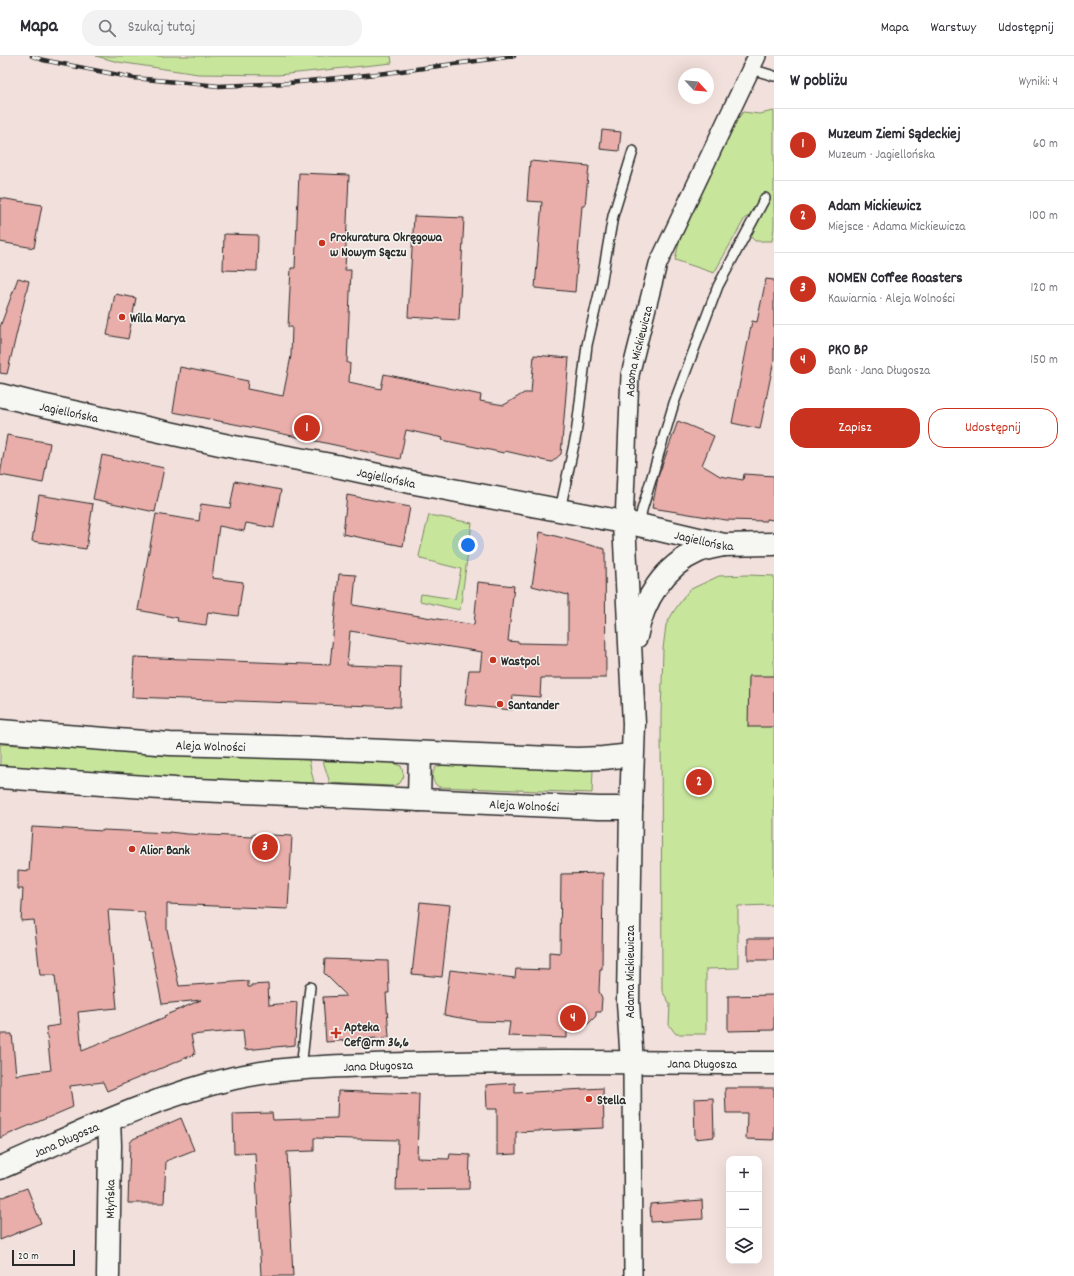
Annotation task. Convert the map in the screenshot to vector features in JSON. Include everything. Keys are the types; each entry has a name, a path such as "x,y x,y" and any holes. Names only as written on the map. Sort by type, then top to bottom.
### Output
{"street":[{"name":"Adama Mickiewicza","path":"633,1276 632,1063 628,1002 632,755 634,724 632,669 630,375 658,264 754,62"},
{"name":"Jagiellońska","path":"0,395 32,404 229,446 632,524 724,545 774,544"},
{"name":"Adama Mickiewicza","path":"632,669 639,622 646,603 654,590 674,567 686,558 700,551 724,545"},
{"name":"Aleja Wolności","path":"0,731 170,744 315,748 577,759 632,755"},
{"path":"418,800 420,753"},
{"name":"Aleja Wolności","path":"0,777 175,789 599,808 631,808"},
{"name":"Jana Długosza","path":"0,1168 109,1121 196,1088 235,1078 281,1070 466,1062 774,1063"},
{"name":"Młyńska","path":"108,1276 109,1121"}],"lane":[{"path":"754,62 774,76"},
{"path":"560,510 576,435 587,345 601,285 613,216 632,151"},
{"path":"632,524 642,510 674,403 718,286 765,198"},
{"path":"301,1069 310,987"}],"green space":[{"path":"96,56 391,56 392,63 278,75 198,74 118,62"},
{"path":"774,111 774,228 772,241 755,241 750,236 762,212 745,218 714,273 675,260 681,234 732,126 743,112 759,114"},
{"path":"429,515 472,523 460,610 420,601 421,594 455,599 461,569 421,559 419,556"},
{"path":"719,576 774,576 774,905 738,906 738,968 706,969 706,1034 676,1034 669,1025 670,1004 662,991 661,715 663,649 666,625 689,590"},
{"path":"0,744 164,754 309,760 314,783 90,774 0,768"},
{"path":"323,761 389,762 401,766 404,776 400,783 393,786 330,783"},
{"path":"445,764 593,770 592,793 439,787 434,783 433,772 436,767"}],"building":[{"path":"602,130 621,132 619,151 600,149"},
{"path":"530,161 589,166 585,206 582,206 575,292 535,288 542,202 527,201"},
{"path":"299,173 349,175 345,270 351,270 347,363 350,363 349,382 381,389 384,374 481,395 480,401 504,405 524,393 531,393 534,355 569,358 561,454 552,462 505,451 504,453 442,440 443,438 406,430 400,459 173,412 180,367 248,381 247,389 283,396 291,356 292,327 288,327 291,268 295,268"},
{"path":"0,198 42,205 34,248 0,242"},
{"path":"414,216 464,218 459,320 408,317"},
{"path":"224,234 258,235 257,271 223,270"},
{"path":"18,278 29,281 7,374 0,373 0,327"},
{"path":"766,279 774,280 774,360 760,429 732,423 752,321 757,322"},
{"name":"Willa Marya","path":"115,294 136,298 128,339 107,335"},
{"path":"678,421 714,436 702,465 720,476 743,480 744,474 774,476 774,520 726,520 652,508 658,477"},
{"path":"7,435 50,443 43,483 0,475"},
{"path":"102,455 164,468 155,512 93,499"},
{"path":"235,481 281,490 274,528 246,523 244,531 219,526 212,578 243,582 238,616 208,612 206,625 177,621 178,618 138,610 156,514 199,521 201,504 230,508"},
{"path":"39,495 93,504 86,549 32,541"},
{"path":"347,495 410,507 403,546 343,534"},
{"path":"540,532 605,549 606,678 541,678 540,697 513,695 512,710 465,705 469,670 480,670 482,652 350,631 347,665 401,667 400,707 132,697 134,657 330,665 339,574 356,575 353,605 474,625 478,582 514,586 508,641 519,643 568,644 568,595 532,586"},
{"path":"749,676 774,676 774,727 748,727"},
{"path":"32,827 103,831 169,832 252,837 252,834 292,836 288,909 167,904 167,929 179,986 248,981 248,987 251,987 251,985 268,984 269,1005 297,1002 295,1045 245,1050 243,1030 191,1035 195,1054 107,1091 103,1082 70,1086 73,1107 0,1138 0,1034 12,1034 16,1075 51,1070 46,1027 60,1025 55,975 40,975 34,920 21,921 23,889 18,889 18,870 29,871","holes":["108,910 144,912 162,1004 201,1000 164,1016 165,1017 82,1051 78,1012 117,1008"]},
{"path":"603,873 602,969 600,969 599,991 602,998 601,1012 596,1012 596,1016 582,1030 567,1029 567,1038 508,1036 510,1022 477,1021 444,1015 450,970 515,978 516,969 549,970 549,952 560,953 561,874"},
{"path":"420,902 450,905 442,977 412,974"},
{"path":"748,938 774,938 774,960 748,960"},
{"path":"325,959 388,961 389,993 386,993 389,1037 326,1042 323,997 347,996 324,973"},
{"path":"774,995 774,1030 728,1031 728,996"},
{"path":"515,1083 515,1093 603,1088 604,1128 516,1132 516,1154 497,1155 497,1109 487,1109 486,1085"},
{"path":"725,1088 774,1088 774,1140 746,1139 747,1113 726,1113"},
{"path":"338,1091 419,1094 417,1158 449,1159 450,1154 470,1155 469,1189 396,1190 398,1140 314,1138 314,1151 287,1152 293,1276 261,1276 255,1153 234,1154 233,1114 272,1113 273,1120 337,1118"},
{"path":"713,1098 714,1137 695,1139 694,1099"},
{"path":"181,1118 194,1150 166,1161 164,1203 128,1203 130,1143 133,1139"},
{"path":"27,1188 41,1223 0,1240 0,1198"},
{"path":"702,1200 703,1219 651,1222 650,1204"}],"railway":[{"path":"32,56 43,60 134,78 219,86 289,83 386,73 514,56"}],"place":[{"name":"Prokuratura Okręgowa w Nowym Sączu","path":"322,243"},
{"name":"Willa Marya","path":"122,317"},
{"name":"Muzeum Ziemi Sądeckiej","path":"307,428"},
{"name":"Wastpol","path":"493,660"},
{"name":"Santander","path":"500,704"},
{"name":"Adam Mickiewicz","path":"699,782"},
{"name":"NOMEN Coffee Roasters","path":"265,847"},
{"name":"Alior Bank","path":"132,849"},
{"name":"PKO BP","path":"573,1018"},
{"name":"Apteka Cef@rm 36,6","path":"336,1033"},
{"name":"Stella","path":"589,1099"}]}
